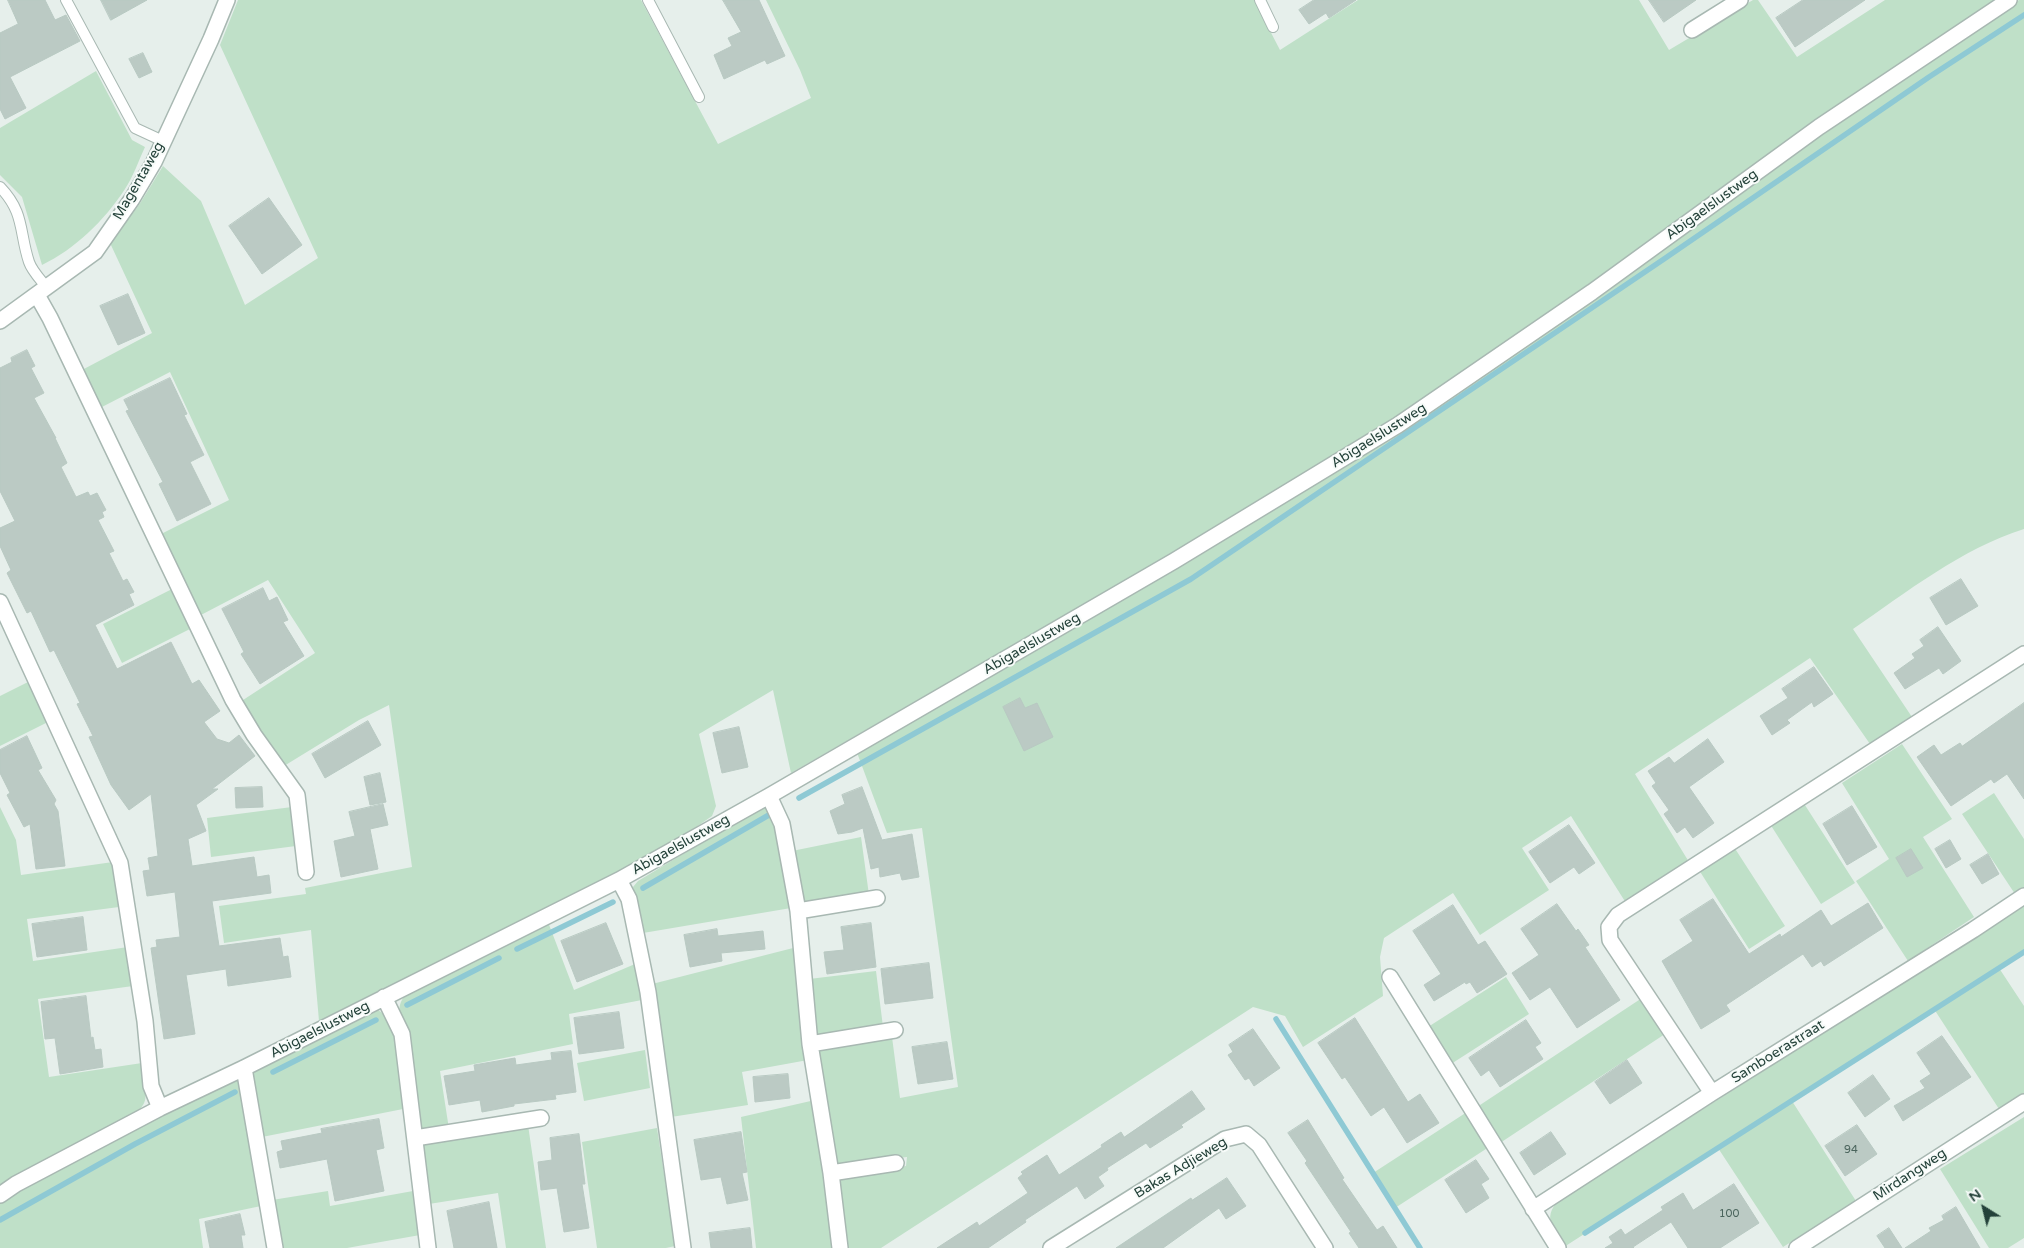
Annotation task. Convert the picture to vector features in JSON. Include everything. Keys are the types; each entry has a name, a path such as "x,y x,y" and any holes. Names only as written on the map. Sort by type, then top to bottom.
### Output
{"street":[{"name":"Magentaweg","path":"0,320 42,292 94,252 132,199 154,162 227,0"},
{"path":"1692,30 1740,0"},
{"name":"Abigaelslustweg","path":"0,1195 16,1184 160,1108 244,1068 619,880 769,796 1174,561 1398,425 1592,292 1819,126 2009,0"},
{"path":"42,292 50,318 233,700 254,736 297,796 306,872"},
{"path":"0,602 120,863 145,1021 151,1086 160,1108"},
{"path":"1712,1093 1610,940 1609,927 1618,915 2024,654"},
{"path":"769,796 782,824 798,911 810,1044 832,1172 840,1248"},
{"path":"619,880 629,899 648,992 682,1248"},
{"name":"Samboerastraat","path":"1533,1208 2024,896"},
{"path":"798,911 878,898"},
{"path":"1390,977 1558,1248"},
{"path":"384,997 402,1034 428,1248"},
{"path":"810,1044 895,1030"},
{"path":"244,1068 274,1248"},
{"name":"Mirdangweg","path":"1804,1246 2024,1102"},
{"path":"415,1138 541,1118"},
{"name":"Bakas Adjieweg","path":"1051,1248 1225,1139 1246,1134 1259,1145 1325,1248"},
{"path":"832,1172 896,1163"}],"lane":[{"path":"66,0 135,128 163,140"},
{"path":"648,0 699,97"},
{"path":"1260,0 1273,27"},
{"path":"0,187 18,211 30,264 42,292"}],"green space":[{"path":"238,0 641,0 718,144 811,98 800,70 766,0 1254,0 1280,50 1358,0 1639,0 1669,50 1753,0 1758,0 1797,57 1885,0 1998,0 1590,287 1394,421 1179,550 791,773 773,690 699,734 716,806 712,816 672,844 619,873 319,1021 311,930 224,943 219,906 306,894 305,888 412,867 389,705 359,720 284,766 240,702 315,653 268,580 199,616 159,535 229,500 170,372 100,408 82,370 152,333 110,243 139,205 163,166 201,201 245,305 318,258 220,45"},
{"path":"2019,0 2024,0 2024,529 1978,548 1956,560 1914,586 1853,629 1912,717 1870,744 1810,658 1635,774 1689,862 1626,903 1571,816 1522,848 1549,890 1480,935 1453,893 1384,938 1380,957 1383,996 1303,1047 1285,1016 1253,1007 881,1248 845,1248 837,1177 906,1166 907,1157 836,1165 816,1048 892,1037 900,1098 958,1087 922,828 887,833 856,750 1177,566"},
{"path":"96,71 132,140 145,147 128,184 108,212 88,233 66,251 42,265 22,197 0,175 0,128"},
{"path":"174,588 194,627 122,663 103,624"},
{"path":"30,681 48,722 0,746 0,696"},
{"path":"1902,744 1952,819 1923,837 1974,917 1908,961 1856,881 1889,859 1842,783"},
{"path":"1994,793 2024,839 2024,888 2015,894 1962,814"},
{"path":"1803,802 1855,883 1821,904 1770,824"},
{"path":"763,806 773,823 777,837 791,908 643,933 633,887 638,881"},
{"path":"0,807 16,840 21,875 113,862 119,907 27,919 33,961 128,947 133,986 38,999 49,1077 142,1063 142,1077 146,1097 144,1104 137,1113 0,1188"},
{"path":"292,807 296,846 211,857 207,818"},
{"path":"861,837 869,895 802,904 792,851"},
{"path":"1734,847 1785,926 1749,949 1699,870"},
{"path":"2024,903 2024,952 1999,968 2024,1006 2024,1093 1999,1109 1934,1009 1792,1101 1856,1201 1783,1247 1718,1148 1564,1247 1553,1230 1550,1219 1553,1207 1558,1201 1976,936"},
{"path":"548,922 574,990 635,964 642,1000 569,1014 573,1044 440,1071 449,1129 419,1133 399,1015 400,1005 404,997 408,991"},
{"path":"797,947 808,1060 742,1072 748,1105 671,1117 652,984"},
{"path":"876,971 883,1027 814,1038 809,979"},
{"path":"1506,977 1529,1014 1451,1064 1428,1027"},
{"path":"1642,998 1665,1034 1500,1143 1477,1107"},
{"path":"374,1008 385,1016 395,1039 403,1109 262,1137 254,1087 254,1073 258,1066"},
{"path":"645,1050 650,1088 584,1101 577,1063"},
{"path":"238,1076 241,1080 261,1206 199,1219 203,1248 0,1248 0,1201 19,1188"},
{"path":"815,1100 833,1248 756,1248 741,1117"},
{"path":"1467,1112 1489,1147 1395,1208 1373,1173"},
{"path":"2024,1117 2024,1238 2008,1248 1989,1248 1940,1169"},
{"path":"528,1125 546,1248 506,1248 498,1193 429,1204 421,1143"},
{"path":"657,1128 675,1246 666,1248 597,1248 582,1142"},
{"path":"328,1191 330,1206 413,1191 420,1235 347,1248 279,1248 272,1200"}],"building":[{"path":"8,0 45,0 55,20 66,15 80,41 10,77 26,108 5,119 0,109 0,33 18,24"},
{"path":"101,0 147,0 111,20"},
{"path":"723,0 759,0 785,56 767,64 765,60 724,79 714,55 732,46 728,38 741,32"},
{"path":"1314,0 1356,0 1329,18 1326,13 1309,24 1299,10"},
{"path":"1649,0 1696,0 1664,22"},
{"path":"1803,0 1865,0 1795,47 1776,18"},
{"path":"143,53 152,72 139,78 129,59"},
{"path":"269,198 302,245 262,274 229,226"},
{"path":"128,294 145,333 118,345 100,306"},
{"path":"27,350 35,366 31,368 44,393 34,398 56,438 67,463 61,467 76,497 88,492 90,496 97,493 106,510 102,512 104,517 98,520 114,551 109,553 123,581 127,579 134,592 129,594 134,605 95,625 117,669 171,642 192,684 199,680 220,711 204,722 217,739 229,743 239,735 255,756 212,789 218,789 196,805 206,831 188,839 192,866 254,857 257,877 269,875 271,893 212,901 219,946 280,938 283,957 288,956 291,977 228,986 226,969 186,975 195,1034 164,1039 151,948 157,947 156,940 180,937 175,892 147,896 143,871 150,870 148,858 158,856 151,794 129,810 111,785 89,737 93,736 77,704 80,703 54,650 50,652 31,611 27,613 7,573 11,570 0,546 0,528 15,521 0,491 0,368 12,362 11,358"},
{"path":"170,378 187,414 184,415 204,455 190,462 211,504 177,521 159,484 163,482 126,411 129,410 124,400"},
{"path":"1961,579 1978,606 1946,625 1930,598"},
{"path":"263,588 269,601 277,597 288,620 283,622 304,656 260,684 241,654 244,652 222,609"},
{"path":"1938,627 1961,661 1943,674 1939,668 1905,689 1894,673 1915,658 1912,654 1924,646 1920,640"},
{"path":"1814,667 1833,694 1814,707 1812,702 1787,720 1790,723 1772,735 1760,716 1788,698 1782,689"},
{"path":"1020,698 1025,708 1037,703 1053,737 1024,751 1003,707"},
{"path":"2024,703 2024,799 2007,774 1994,783 1991,779 1951,806 1917,757 1934,745 1941,755 1960,743 1962,746"},
{"path":"368,721 381,745 325,778 312,754"},
{"path":"739,727 748,767 722,773 713,733"},
{"path":"27,736 42,768 38,770 56,800 54,804 58,811 65,866 36,869 30,824 24,827 7,795 10,793 0,773 0,750"},
{"path":"1708,739 1724,762 1689,787 1714,823 1693,838 1685,827 1677,833 1664,814 1669,810 1652,786 1656,783 1648,771 1669,757 1674,763"},
{"path":"380,773 386,802 370,805 364,777"},
{"path":"262,787 263,807 236,808 235,788"},
{"path":"862,787 882,840 912,834 919,877 902,880 900,873 880,877 879,867 871,869 863,828 838,834 830,811 845,804 842,795"},
{"path":"383,804 388,825 370,829 378,869 341,877 334,841 355,836 349,812"},
{"path":"1852,806 1877,847 1847,865 1823,824"},
{"path":"1569,825 1595,863 1579,874 1574,867 1550,883 1529,852"},
{"path":"1950,840 1961,859 1946,868 1935,849"},
{"path":"1911,849 1923,868 1907,877 1896,858"},
{"path":"1988,854 1999,874 1982,884 1970,865"},
{"path":"1713,899 1749,954 1780,934 1781,937 1821,910 1831,926 1868,903 1883,928 1824,966 1821,961 1812,967 1803,954 1726,1005 1730,1011 1701,1029 1662,961 1693,941 1680,920"},
{"path":"1557,904 1576,931 1578,929 1589,945 1585,947 1620,1000 1577,1028 1550,987 1530,1000 1512,973 1539,955 1521,929"},
{"path":"1453,905 1478,945 1485,941 1507,974 1477,993 1470,982 1466,984 1465,982 1434,1001 1424,985 1441,974 1413,931"},
{"path":"83,917 87,950 37,957 32,924"},
{"path":"606,923 623,964 577,982 561,941"},
{"path":"871,923 876,967 827,974 824,952 844,950 841,927"},
{"path":"717,929 718,936 763,931 765,949 721,953 722,961 690,967 684,935"},
{"path":"929,963 933,998 885,1004 881,969"},
{"path":"86,996 91,1038 93,1037 95,1050 101,1049 103,1067 60,1074 55,1038 45,1039 41,1002"},
{"path":"619,1012 624,1048 579,1054 574,1018"},
{"path":"1355,1018 1408,1102 1420,1094 1439,1123 1407,1143 1384,1107 1371,1116 1345,1077 1342,1079 1318,1043"},
{"path":"1526,1020 1541,1043 1535,1047 1543,1059 1500,1087 1489,1070 1481,1076 1469,1058"},
{"path":"1253,1029 1280,1068 1254,1086 1249,1078 1245,1080 1228,1055 1233,1052 1229,1045"},
{"path":"1942,1036 1971,1077 1903,1121 1894,1106 1925,1088 1920,1081 1931,1074 1917,1053"},
{"path":"947,1042 953,1079 918,1084 912,1047"},
{"path":"571,1051 576,1092 555,1095 556,1099 514,1104 514,1106 482,1112 480,1100 449,1105 444,1076 475,1071 474,1065 515,1058 516,1065 552,1060 551,1053"},
{"path":"1627,1060 1642,1083 1610,1104 1595,1082"},
{"path":"788,1074 790,1098 755,1102 753,1077"},
{"path":"1873,1075 1890,1099 1865,1117 1848,1093"},
{"path":"1192,1091 1205,1109 1181,1125 1183,1127 1150,1148 1146,1143 1107,1168 1108,1170 1098,1177 1104,1186 1085,1199 1077,1186 1025,1220 1026,1222 988,1248 937,1248 977,1222 979,1226 1028,1193 1018,1178 1023,1174 1021,1172 1047,1155 1059,1175 1121,1132 1124,1137"},
{"path":"379,1119 384,1148 376,1150 384,1191 335,1201 327,1159 280,1168 277,1152 283,1150 281,1141 322,1133 321,1129"},
{"path":"1308,1120 1344,1178 1342,1179 1377,1230 1383,1226 1397,1248 1359,1248 1349,1233 1351,1232 1305,1163 1307,1161 1288,1133"},
{"path":"1857,1125 1877,1154 1845,1176 1825,1146"},
{"path":"741,1132 747,1172 742,1173 748,1200 727,1204 721,1177 701,1180 694,1140"},
{"path":"1551,1132 1566,1154 1534,1175 1520,1153"},
{"path":"579,1134 585,1184 582,1184 589,1228 564,1232 557,1188 541,1190 538,1162 552,1160 550,1138"},
{"path":"1476,1160 1489,1179 1481,1184 1489,1198 1466,1213 1445,1180"},
{"path":"1227,1178 1246,1206 1226,1219 1219,1208 1163,1248 1116,1248 1191,1198 1192,1200"},
{"path":"1734,1184 1759,1223 1720,1248 1688,1248 1671,1222 1634,1248 1605,1248 1613,1243 1609,1237 1621,1229 1625,1235 1663,1210 1661,1207 1683,1193 1693,1210"},
{"path":"489,1202 497,1248 454,1248 447,1211"},
{"path":"1956,1207 1980,1248 1905,1248 1931,1231 1929,1228 1944,1220 1942,1216"},
{"path":"240,1214 245,1235 241,1235 243,1248 210,1248 205,1222"},
{"path":"750,1228 752,1248 711,1248 709,1233"},
{"path":"1889,1228 1902,1248 1885,1248 1877,1236"}],"waterway":[{"path":"799,798 1191,579 1929,77 2024,15"},
{"path":"643,888 774,812"},
{"path":"517,949 613,902"},
{"path":"1585,1233 2024,952"},
{"path":"407,1005 499,958"},
{"path":"1276,1019 1420,1248"},
{"path":"273,1072 376,1020"},
{"path":"0,1220 135,1144 235,1092"}]}
